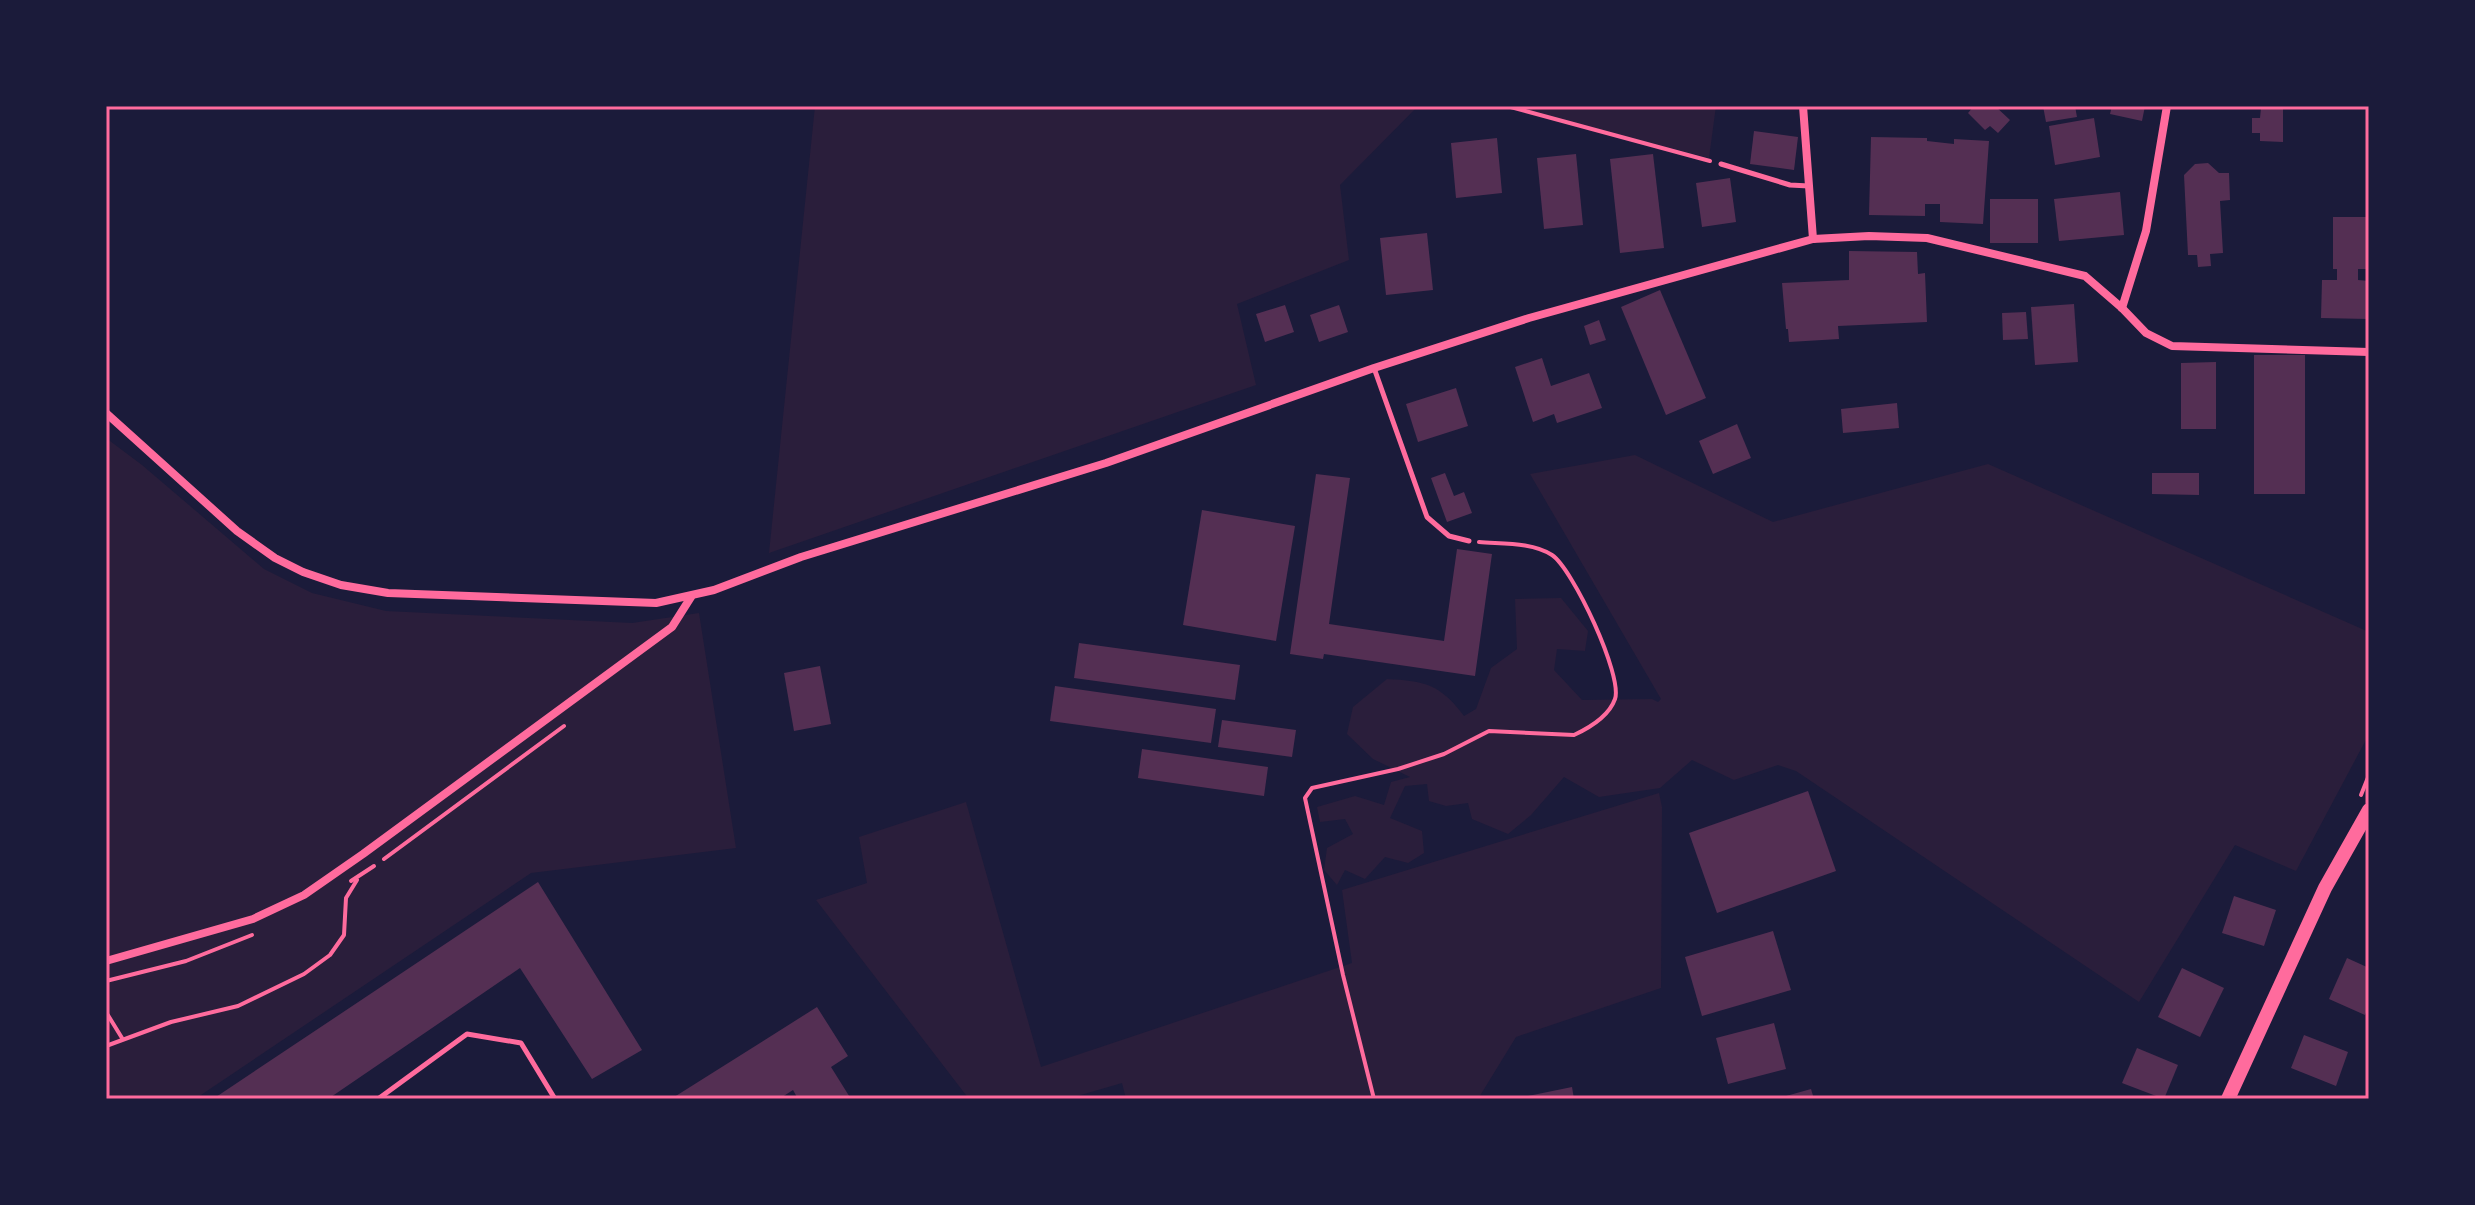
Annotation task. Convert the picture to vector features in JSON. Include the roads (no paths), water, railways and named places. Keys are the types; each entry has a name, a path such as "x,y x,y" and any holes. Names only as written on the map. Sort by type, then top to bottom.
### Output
{"main road":[{"path":"2228,1099 2325,888 2369,810"}],"street":[{"path":"1803,106 1813,239"},
{"path":"2122,308 2146,231 2167,106"},
{"path":"106,413 237,531 275,558 303,572 341,585 388,593 656,603 691,597 801,557 1106,463 1374,368 1529,318 1813,239 1869,236 1927,238 2085,276 2146,333 2172,346 2369,352"},
{"path":"106,961 253,919 304,895 672,627 691,597"}],"lane":[{"path":"1721,164 1790,185 1809,186"},
{"path":"1374,368 1427,517 1449,536 1469,541"},
{"path":"378,1099 467,1034 521,1043 555,1099"}]}
